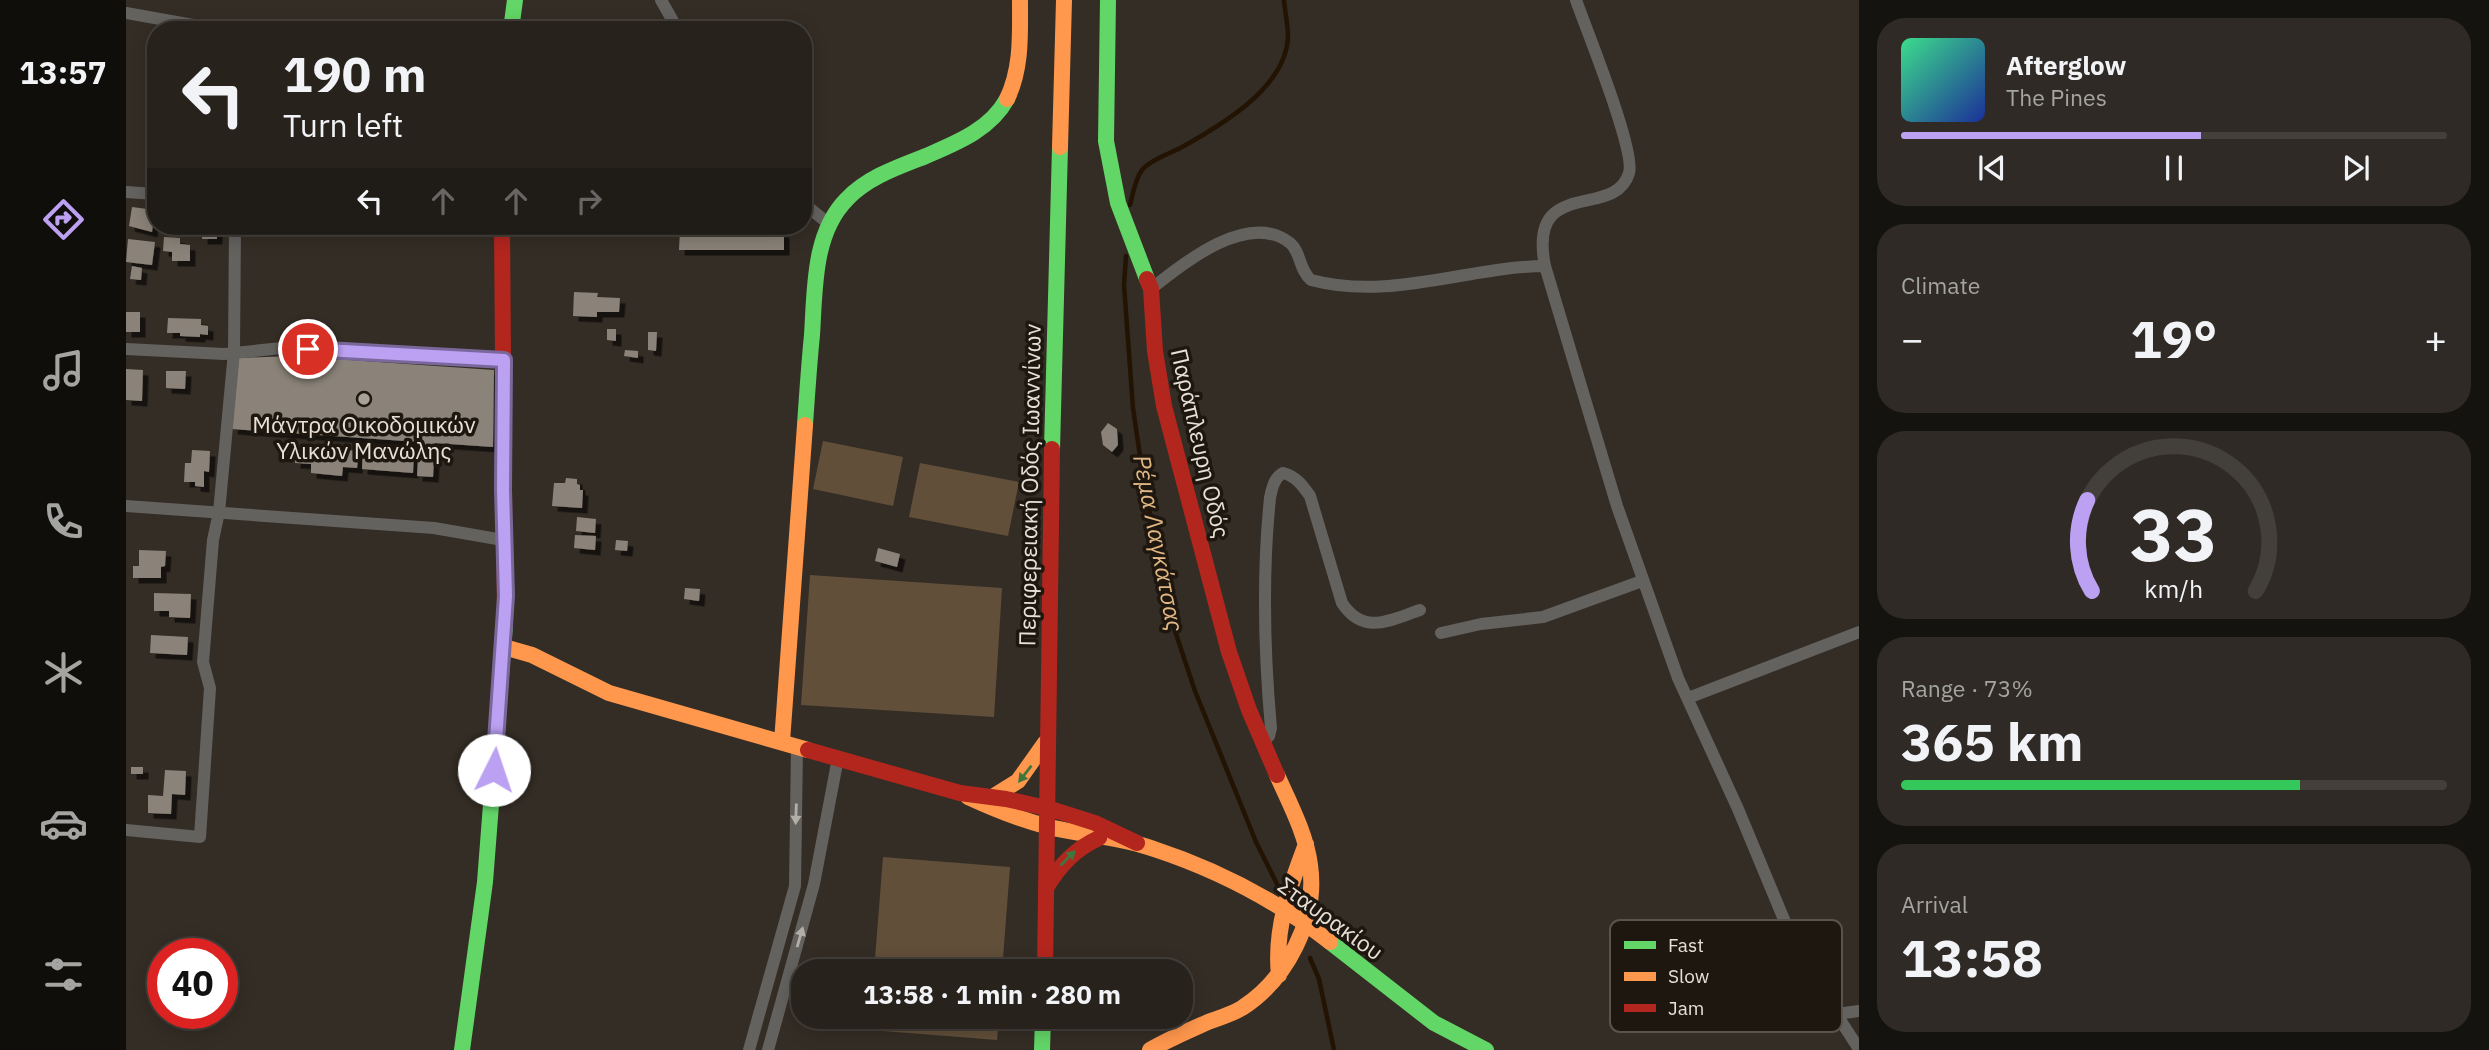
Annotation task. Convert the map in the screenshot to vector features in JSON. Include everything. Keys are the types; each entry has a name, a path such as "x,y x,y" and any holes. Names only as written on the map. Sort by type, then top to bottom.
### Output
{"main road":[{"path":"512,21 515,0"},
{"path":"790,744 816,274 821,243 845,199 862,185 965,138 993,119 1009,96 1015,78 1020,45 1020,0"},
{"name":"Περιφερειακή Οδός Ιωαννίνων","path":"1045,959 1051,478 1065,0"},
{"name":"Παράπλευρη Οδός","path":"1108,0 1105,120 1108,161 1118,203 1151,289 1155,351 1164,407 1228,652 1262,742 1306,844 1312,880 1305,924 1279,975 1241,1009 1174,1036 1150,1050"},
{"path":"462,1050 485,882 504,647 506,596 503,540 502,235"},
{"path":"504,647 532,655 609,693 960,793 998,811 1046,827 1137,843"},
{"path":"994,796 1006,791 1024,777 1046,740"},
{"path":"960,793 994,796 1046,807 1098,824 1137,843"},
{"path":"1046,888 1062,862 1072,853 1099,838"},
{"name":"Σταυρακίου","path":"1137,843 1215,872 1261,895 1305,924 1420,1014 1486,1050"},
{"path":"1279,975 1278,946 1285,911 1306,844"},
{"path":"1042,1050 1043,1029"}],"street":[{"path":"661,0 673,21"},
{"path":"1576,0 1622,129 1629,154 1630,171 1622,185 1614,191 1559,210 1551,216 1541,235 1545,266 1642,581 1688,698 1785,920"},
{"path":"126,13 171,21"},
{"path":"126,192 147,193"},
{"path":"812,210 829,224"},
{"path":"1151,289 1206,248 1233,238 1259,234 1275,236 1291,244 1303,271 1311,280 1364,287 1386,288 1507,267 1545,266"},
{"path":"126,830 200,837 210,688 203,662 213,540 219,512 234,352 235,235"},
{"path":"126,349 234,352 282,348 504,360"},
{"path":"1262,742 1269,736 1271,729 1264,597 1270,498 1278,476 1283,473 1290,475 1310,496 1342,603 1349,614 1358,620 1375,624 1420,610"},
{"path":"126,506 435,528 503,540"},
{"path":"1441,633 1481,624 1531,620 1556,614 1642,581"},
{"path":"1688,698 1859,632"},
{"path":"749,1050 795,886 790,744"},
{"path":"768,1050 814,884 838,758"},
{"path":"1842,1022 1859,1049"}],"shaded area":[{"path":"823,441 903,457 893,506 813,489"},
{"path":"920,463 1019,482 1008,536 909,517"},
{"path":"810,575 1002,588 994,717 801,705"},
{"path":"883,857 1010,867 1003,959 875,959"},
{"path":"870,1029 998,1029 997,1040"}],"building":[{"path":"132,207 147,209 147,231 129,226"},
{"path":"202,235 217,235 217,239 202,239"},
{"path":"680,235 784,235 784,250 679,250"},
{"path":"164,237 180,238 180,244 190,245 190,261 172,261 172,252 163,251"},
{"path":"128,239 155,242 152,265 126,262"},
{"path":"132,266 142,268 141,280 130,279"},
{"path":"574,292 598,293 597,297 620,298 619,312 597,312 597,317 573,316"},
{"path":"126,312 140,312 140,332 126,332"},
{"path":"168,318 201,319 201,325 208,326 208,335 200,334 200,337 167,333"},
{"path":"607,329 616,329 616,341 607,340"},
{"path":"648,332 657,332 656,351 648,350"},
{"path":"625,350 638,351 638,358 624,356"},
{"name":"Μάντρα Οικοδομικών Υλικών Μανώλης","path":"291,356 494,370 493,447 435,443 433,477 417,476 419,442 232,429 239,358"},
{"path":"126,369 143,370 142,401 126,400"},
{"path":"166,371 186,371 185,389 166,388"},
{"path":"1108,423 1117,429 1118,445 1112,452 1103,445 1101,432"},
{"path":"296,446 359,451 357,468 343,467 342,476 311,473 311,464 295,463"},
{"path":"363,447 414,452 413,473 362,469"},
{"path":"192,450 210,451 209,472 204,471 204,487 195,486 195,482 184,482 185,463 191,463"},
{"path":"566,478 577,479 580,490 583,490 582,508 552,506 554,483 565,483"},
{"path":"577,517 596,519 595,533 576,531"},
{"path":"575,535 596,536 595,550 574,548"},
{"path":"616,540 628,541 627,551 615,550"},
{"path":"878,548 900,554 897,567 875,561"},
{"path":"139,550 166,551 161,578 133,578 133,566 139,566"},
{"path":"685,588 700,589 699,601 684,599"},
{"path":"154,593 191,594 190,618 169,617 169,611 154,611"},
{"path":"151,635 188,637 187,655 150,653"},
{"path":"131,767 143,767 143,774 131,774"},
{"path":"165,770 186,771 185,795 172,794 171,814 148,813 148,795 163,796"}],"waterway":[{"name":"Ρέμα Λαγκάτσας","path":"1130,205 1138,178 1146,166 1234,115 1264,88 1285,55 1288,37 1284,0"},
{"name":"Ρέμα Λαγκάτσας","path":"1126,256 1124,285 1133,408 1144,483 1169,613 1195,691 1256,842 1282,894"},
{"name":"Ρέμα Λαγκάτσας","path":"1310,958 1319,979 1334,1050"}],"traffic: fast":[{"path":"512,21 515,0"},
{"path":"1108,0 1106,141 1118,203 1147,279"},
{"path":"805,425 818,262 828,228 836,213 855,191 874,179 949,146 982,127 1000,110 1007,99"},
{"path":"1052,449 1060,147"},
{"path":"462,1050 485,882 505,624"},
{"path":"1330,942 1434,1023 1486,1050"},
{"path":"1042,1050 1043,1029"}],"traffic: slow":[{"path":"1007,99 1018,63 1020,0"},
{"path":"1060,147 1064,0"},
{"path":"782,742 805,425"},
{"path":"504,647 532,655 609,693 808,750"},
{"path":"994,796 1018,781 1045,743"},
{"path":"1150,1050 1242,1008 1273,981 1296,946 1309,906 1310,865 1301,831 1277,775"},
{"path":"968,797 1039,824 1141,845 1178,857 1268,900 1330,942"},
{"path":"1279,975 1281,924 1306,844"}],"traffic: jam":[{"path":"502,235 505,624"},
{"path":"1147,279 1151,289 1155,351 1164,406 1229,652 1249,710 1277,775"},
{"path":"1045,959 1052,449"},
{"path":"808,750 960,793 1051,809 1095,823 1137,843"},
{"path":"1046,888 1069,858 1099,838"}],"place":[{"name":"Μάντρα Οικοδομικών Υλικών Μανώλης","path":"364,399"}],"route":[{"path":"308,349 504,360 503,540 506,596 494,770"}]}
